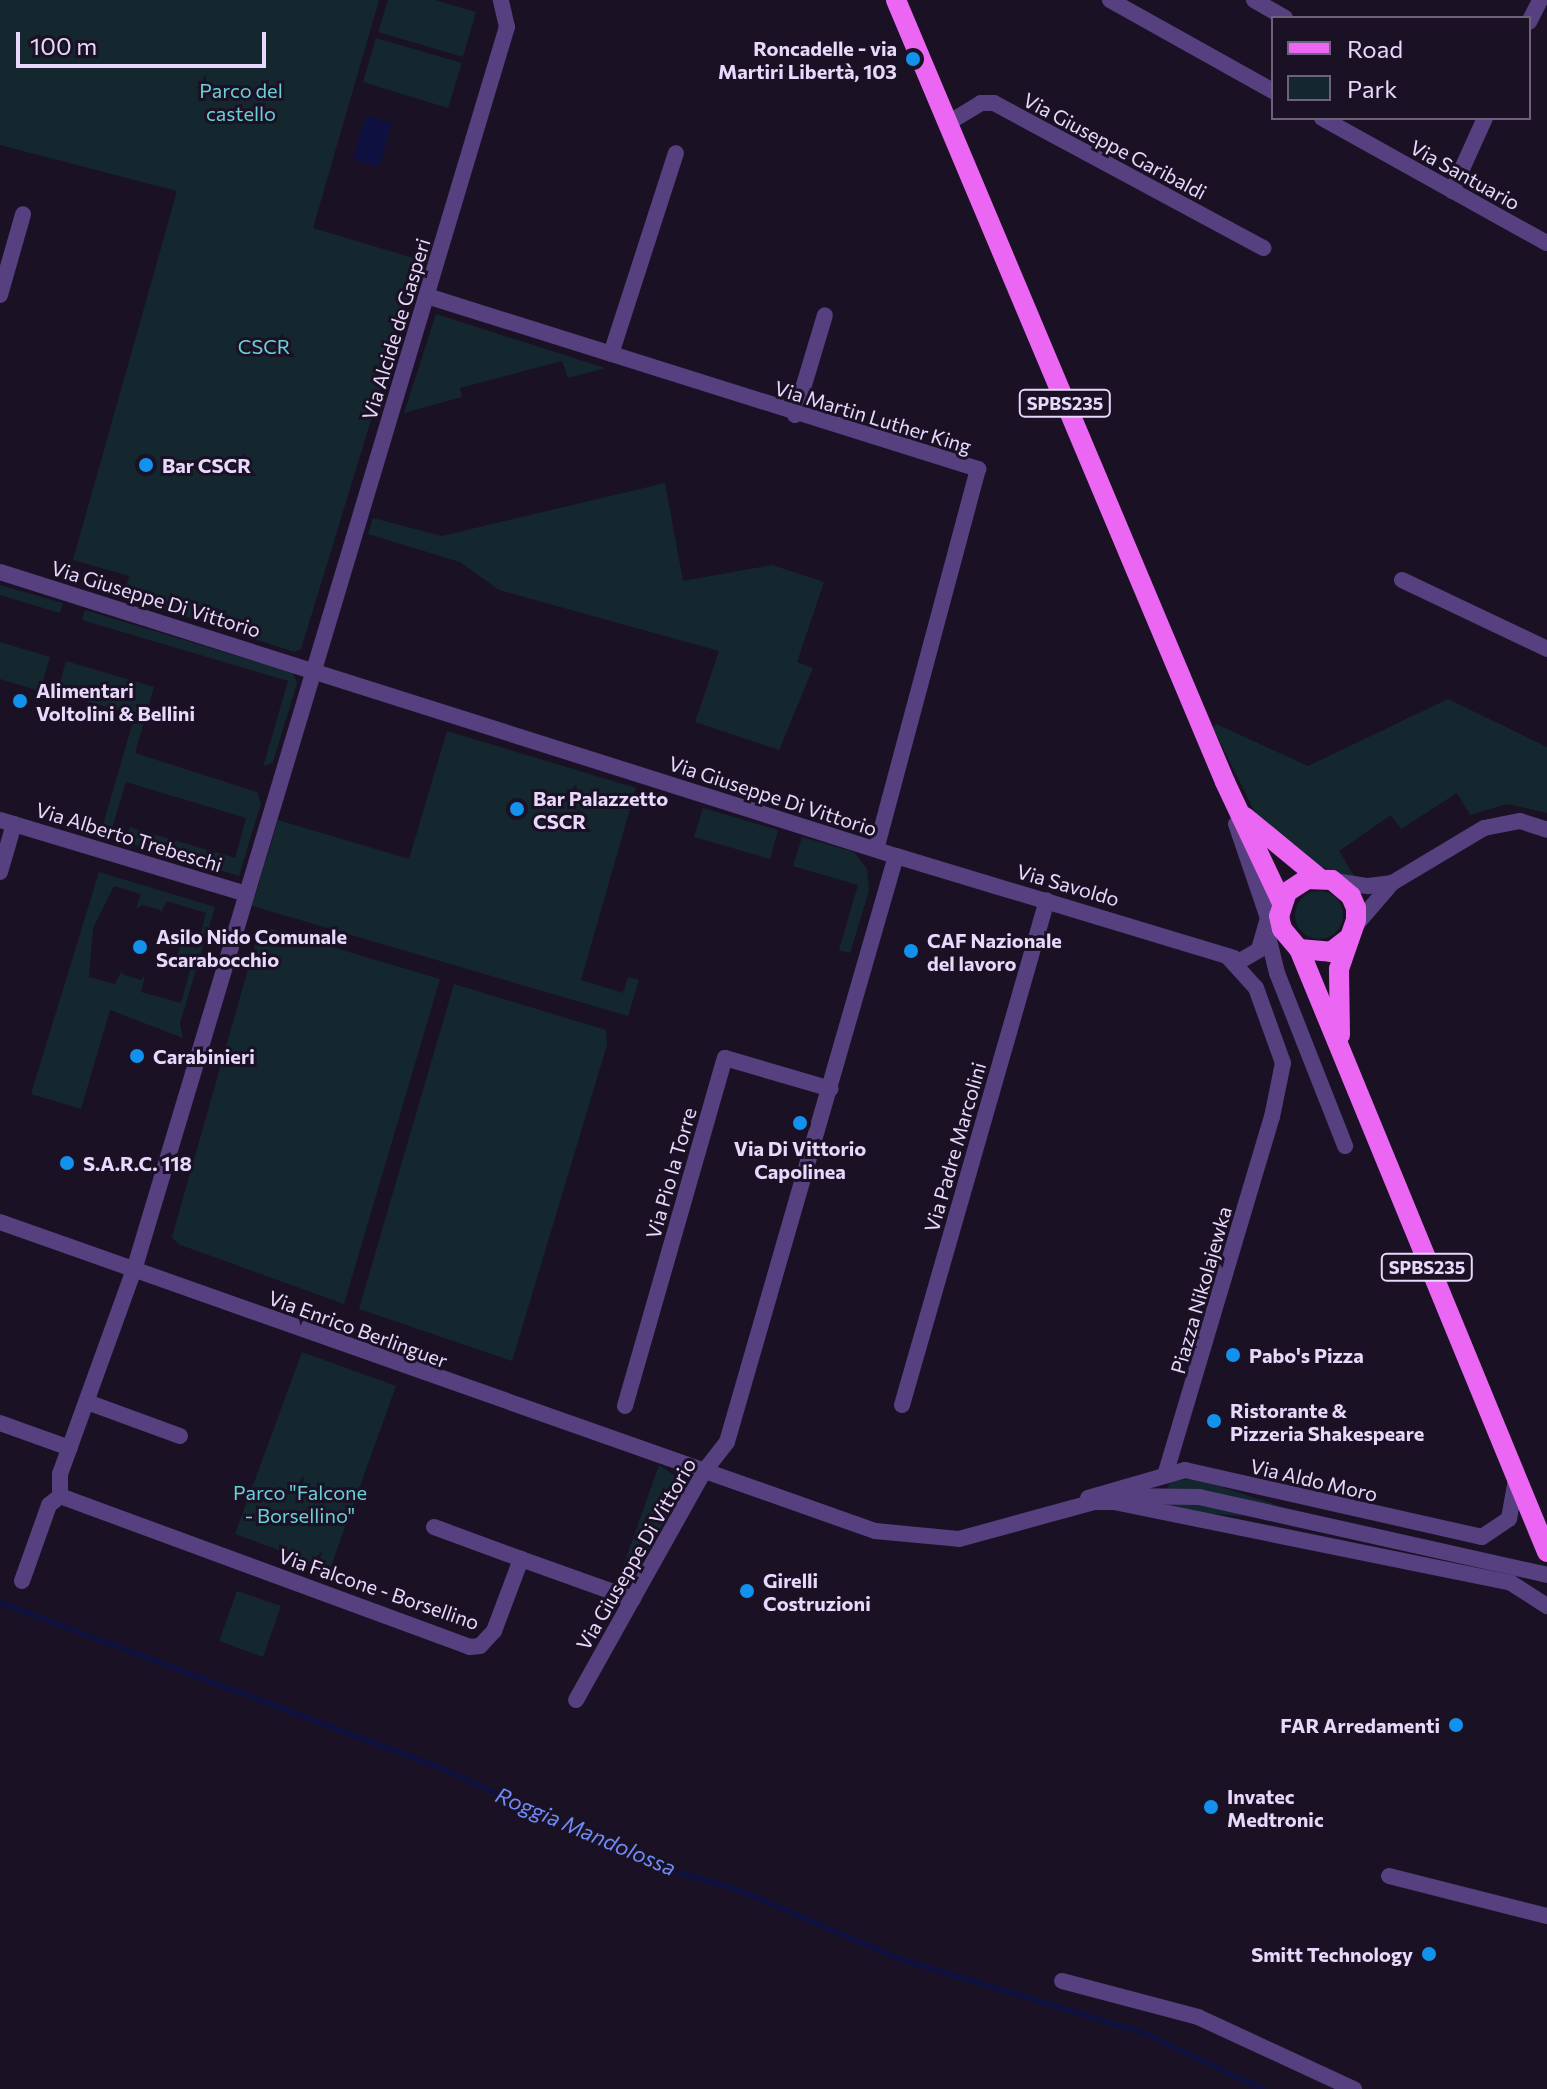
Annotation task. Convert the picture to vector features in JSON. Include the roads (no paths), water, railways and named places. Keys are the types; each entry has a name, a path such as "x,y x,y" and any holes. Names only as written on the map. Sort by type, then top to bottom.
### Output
{"main road":[{"name":"SPBS235","path":"896,0 1234,805 1282,903"},
{"name":"SPBS235","path":"1234,805 1260,833 1325,878"},
{"path":"1325,878 1351,896 1356,908 1351,935 1320,954 1299,949 1282,929 1282,903 1296,884 1325,878"},
{"name":"SPBS235","path":"1342,1054 1337,994 1351,935"},
{"name":"SPBS235","path":"1299,949 1516,1479"},
{"path":"1516,1479 1547,1552"}],"street":[{"name":"Via Alcide de Gasperi","path":"60,1496 60,1474 134,1270 507,27 501,0"},
{"path":"1110,0 1271,90"},
{"path":"1254,0 1282,16"},
{"path":"1531,18 1540,0"},
{"name":"Via Giuseppe Garibaldi","path":"948,123 981,103 994,103 1263,248"},
{"name":"Via Santuario","path":"1326,120 1547,243"},
{"path":"1452,191 1484,120"},
{"path":"611,354 676,153"},
{"path":"0,295 23,214"},
{"name":"Via Martin Luther King","path":"427,296 795,415 978,469 876,849"},
{"path":"795,415 825,315"},
{"name":"Via Giuseppe Di Vittorio","path":"0,572 896,856 727,1442 703,1473 576,1700"},
{"path":"1402,580 1547,649"},
{"path":"1225,782 1266,902 1267,932 1277,973 1345,1146"},
{"path":"1351,935 1362,912 1392,883 1484,828 1520,821 1547,830"},
{"path":"0,872 7,822"},
{"name":"Via Alberto Trebeschi","path":"7,822 246,894"},
{"name":"Via Savoldo","path":"896,856 1234,958"},
{"path":"1325,878 1350,886 1392,883"},
{"name":"Via Padre Marcolini","path":"902,1405 1047,900"},
{"path":"1234,958 1259,950 1267,932"},
{"name":"Piazza Nikolajewka","path":"1160,1503 1166,1472 1272,1117 1283,1056 1256,988 1234,958"},
{"name":"Via Pio la Torre","path":"625,1406 725,1058 831,1089"},
{"name":"Via Enrico Berlinguer","path":"0,1222 703,1473"},
{"path":"87,1402 180,1436"},
{"path":"0,1423 70,1448"},
{"name":"Via Aldo Moro","path":"703,1473 903,1538 959,1539 1075,1505 1166,1472 1185,1470 1482,1537 1509,1519 1516,1479"},
{"path":"22,1581 49,1505 60,1496"},
{"name":"Via Falcone - Borsellino","path":"60,1496 470,1647 488,1641 521,1559"},
{"path":"1160,1503 1199,1497 1312,1525 1547,1575"},
{"name":"Via Aldo Moro","path":"1075,1505 1094,1502 1160,1503 1191,1516 1511,1583 1547,1606"},
{"path":"1191,1516 1312,1525"},
{"path":"434,1527 633,1599"},
{"path":"1389,1876 1547,1916"},
{"path":"1062,1981 1198,2017 1354,2089"}],"waterway":[{"name":"Roggia Mandolossa","path":"0,1602 437,1766 656,1866 737,1889 898,1958 1145,2033 1263,2089"}],"place":[{"name":"Roncadelle - via Martiri Libertà, 103","path":"913,59"},
{"name":"Bar CSCR","path":"146,465"},
{"name":"Alimentari Voltolini & Bellini","path":"20,701"},
{"name":"Bar Palazzetto CSCR","path":"517,809"},
{"name":"Asilo Nido Comunale Scarabocchio","path":"140,947"},
{"name":"CAF Nazionale del lavoro","path":"911,951"},
{"name":"Carabinieri","path":"137,1056"},
{"name":"Via Di Vittorio Capolinea","path":"800,1123"},
{"name":"S.A.R.C. 118","path":"67,1163"},
{"name":"Pabo's Pizza","path":"1233,1355"},
{"name":"Ristorante & Pizzeria Shakespeare","path":"1214,1421"},
{"name":"Girelli Costruzioni","path":"747,1591"},
{"name":"FAR Arredamenti","path":"1456,1725"},
{"name":"Invatec Medtronic","path":"1211,1807"},
{"name":"Smitt Technology","path":"1429,1954"}],"park label":[{"name":"Parco del castello","path":"241,102"},
{"name":"CSCR","path":"264,346"},
{"name":"Parco \"Falcone - Borsellino\"","path":"300,1504"}]}
